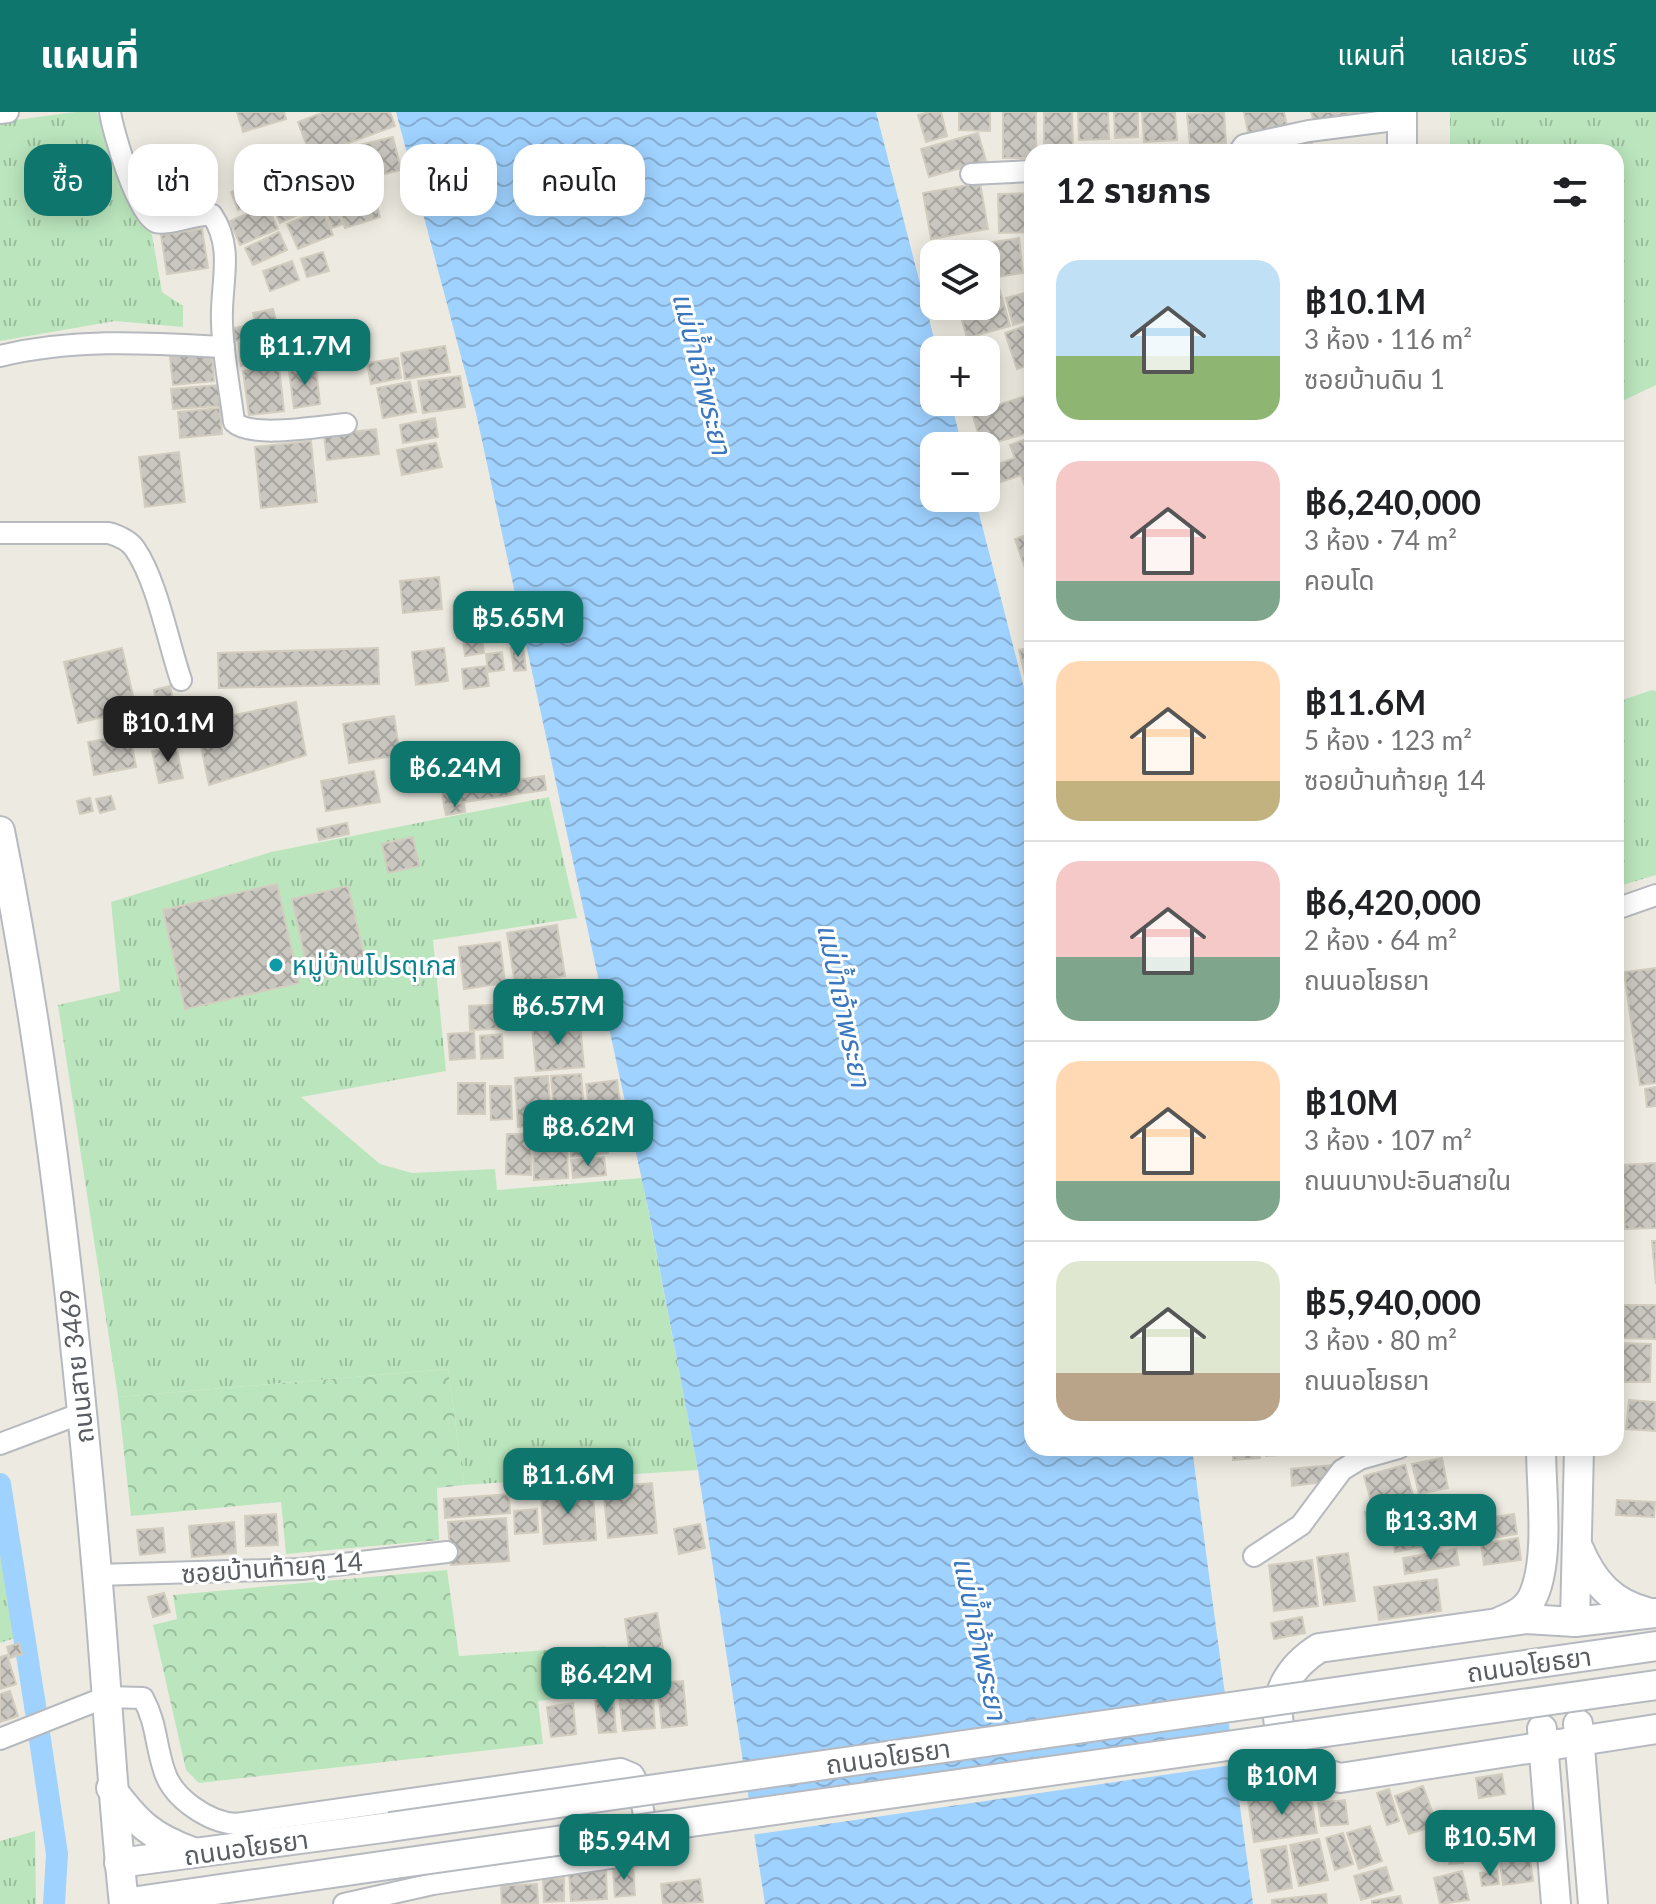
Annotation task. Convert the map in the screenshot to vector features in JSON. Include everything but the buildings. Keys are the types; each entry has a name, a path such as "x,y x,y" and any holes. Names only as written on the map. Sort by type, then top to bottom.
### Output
{"main road":[{"path":"1402,115 1402,144"},
{"name":"ถนนสาย 3469","path":"0,831 47,1091 82,1413 97,1575 111,1787 124,1904"},
{"path":"1497,1623 1520,1613 1534,1595 1538,1581 1541,1567 1541,1456"},
{"path":"1575,1622 1579,1456"},
{"path":"1579,1548 1587,1567 1613,1599 1655,1614"},
{"name":"ถนนอโยธยา","path":"1575,1622 1655,1614"},
{"path":"1542,1738 1502,1755 1340,1778 1318,1773 1299,1761 1285,1742 1278,1721 1278,1698 1286,1677 1300,1660 1319,1648 1526,1619 1575,1622"},
{"path":"1575,1622 1528,1638 1326,1666 1313,1674 1297,1702 1297,1718 1302,1733 1325,1755 1341,1759 1650,1724"},
{"name":"ถนนอโยธยา","path":"119,1863 1656,1646"},
{"name":"ถนนอโยธยา","path":"124,1904 196,1898 395,1864 1656,1685"},
{"path":"1584,1795 1597,1766 1617,1743 1650,1724"},
{"path":"1579,1732 1593,1904"},
{"path":"1542,1738 1556,1904"},
{"path":"1502,1755 1523,1765 1535,1777 1549,1808"},
{"path":"111,1787 136,1821 161,1841 198,1854"}],"street":[{"path":"0,113 8,112"},
{"path":"110,112 113,132 134,189 152,218 163,222 212,215 222,229 226,261 221,320 234,422 242,429 346,424"},
{"path":"1249,144 1402,115"},
{"path":"971,174 1024,171"},
{"path":"0,356 62,345 127,341 224,347"},
{"path":"0,533 109,533 122,537 135,549 181,680"},
{"path":"1624,906 1656,895"},
{"path":"0,1444 82,1413"},
{"path":"1254,1556 1301,1525 1342,1470 1371,1456"},
{"name":"ซอยบ้านท้ายคู 14","path":"97,1575 301,1569 447,1552"},
{"path":"0,1739 106,1697 143,1698 155,1720 164,1771 169,1782 187,1801 219,1823 236,1824 621,1769 633,1774 638,1783 649,1842 638,1854 433,1884 344,1904"}],"green space":[{"path":"97,112 106,144 24,144 24,216 112,216 112,160 128,190 128,216 142,216 152,235 162,292 183,306 183,327 115,321 0,341 0,122"},
{"path":"1450,112 1656,112 1656,385 1624,400 1624,144 1450,144"},
{"path":"1656,691 1656,875 1624,885 1624,699"},
{"path":"549,797 577,918 433,940 446,1071 301,1097 380,1164 412,1173 495,1169 497,1190 642,1178 698,1470 464,1485 448,1369 118,1397 58,1005 120,991 111,902 271,852"},
{"path":"448,1369 464,1485 437,1488 439,1540 286,1554 281,1502 131,1516 118,1397"},
{"path":"0,1542 18,1637 0,1643"},
{"path":"447,1570 459,1656 606,1646 611,1691 538,1701 543,1744 199,1783 186,1770 153,1625 177,1619 173,1595"},
{"path":"35,1831 36,1904 0,1904 0,1841"}],"water":[{"name":"แม่น้ำเจ้าพระยา","path":"396,112 876,112 920,284 920,320 929,320 933,336 920,336 920,416 954,416 958,432 920,432 920,512 979,512 1024,688 1024,1456 1193,1456 1253,1904 765,1904 698,1470 648,1208 476,413 424,216 497,216 497,144 405,144"}],"pier":[{"path":"1235,1733 1239,1764 751,1835 746,1803"}],"waterway":[{"path":"0,1484 36,1712"},
{"path":"39,1733 57,1854 54,1904"}],"place":[{"name":"หมู่บ้านโปรตุเกส","path":"276,965"}]}
